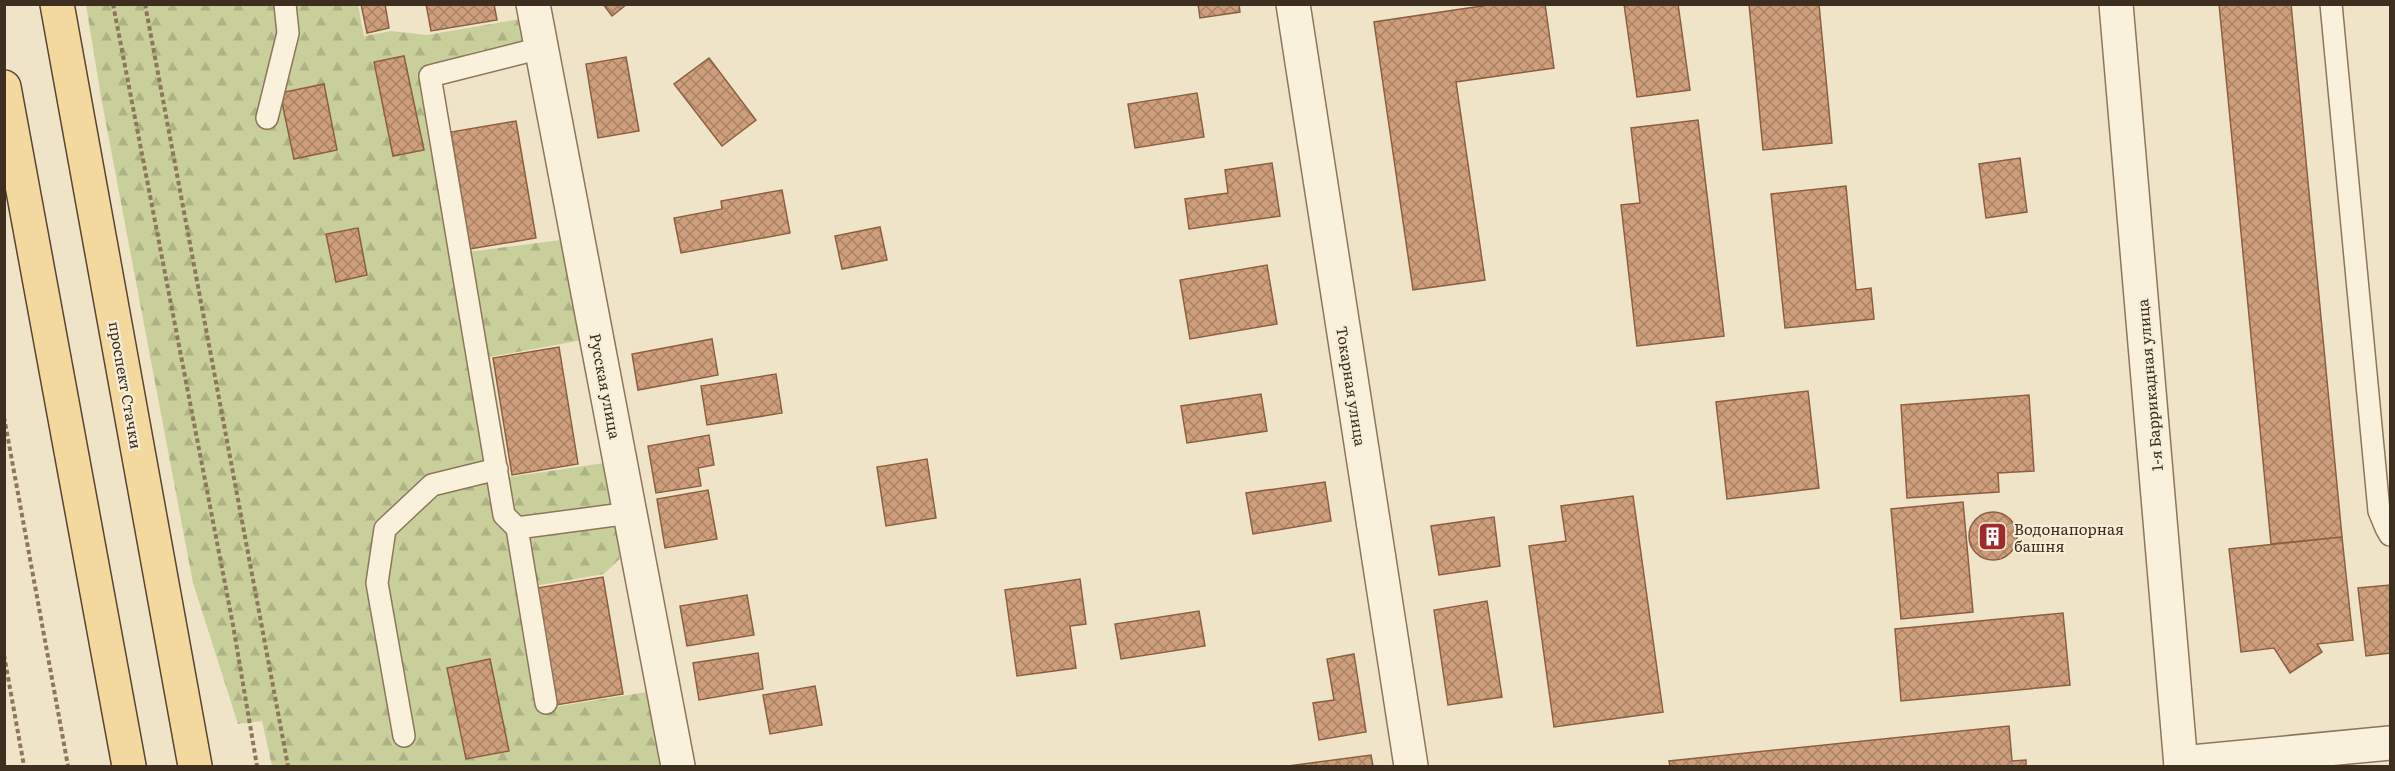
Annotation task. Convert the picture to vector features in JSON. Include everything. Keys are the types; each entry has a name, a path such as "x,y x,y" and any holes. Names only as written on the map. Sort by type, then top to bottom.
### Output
{"main road":[{"name":"проспект Стачки","path":"57,4 195,766"},
{"path":"4,87 129,766"}],"street":[{"name":"Русская улица","path":"533,4 678,766"},
{"name":"Токарная улица","path":"1293,4 1411,766"},
{"name":"1-я Баррикадная улица","path":"2116,4 2181,765"},
{"path":"2181,765 2391,743"}],"lane":[{"path":"267,118 288,33 285,4"},
{"path":"2331,4 2379,511 2385,528 2391,535"},
{"path":"541,48 430,76 504,515 517,528 546,703"},
{"path":"404,736 377,583 385,529 432,485 497,469"},
{"path":"517,528 630,513"}],"path":[{"path":"113,4 233,625 256,766"},
{"path":"145,4 288,766"},
{"path":"4,417 68,766"},
{"path":"4,655 24,766"}],"green space":[{"path":"86,5 358,5 364,36 391,31 427,35 520,19 526,44 470,53 450,63 442,70 447,132 468,252 569,239 588,339 490,357 510,477 611,462 633,546 604,574 535,586 554,707 653,691 670,766 272,766 262,721 238,724 193,583 101,97"}],"building":[{"path":"361,4 385,4 389,28 367,33"},
{"path":"426,4 494,4 497,20 431,31"},
{"path":"603,4 627,4 612,16"},
{"path":"1198,4 1239,4 1240,12 1200,18"},
{"path":"1495,4 1545,4 1554,68 1456,82 1485,280 1413,290 1374,22"},
{"path":"1624,4 1678,4 1690,90 1637,97"},
{"path":"1749,4 1819,4 1832,143 1763,150"},
{"path":"2219,4 2291,4 2342,537 2271,544"},
{"path":"404,56 424,150 393,156 374,62"},
{"path":"626,57 639,131 598,138 586,64"},
{"path":"709,58 756,120 722,146 674,84"},
{"path":"324,84 337,150 294,159 280,93"},
{"path":"1197,93 1204,137 1135,148 1128,104"},
{"path":"1698,120 1724,336 1637,346 1621,205 1640,203 1631,128"},
{"path":"516,121 536,238 470,249 451,132"},
{"path":"2020,158 2027,212 1986,218 1979,164"},
{"path":"1272,163 1280,216 1189,229 1185,199 1228,193 1225,170"},
{"path":"1846,186 1856,290 1871,288 1874,319 1785,328 1771,194"},
{"path":"782,190 790,233 681,253 674,218 722,209 721,201"},
{"path":"880,227 887,260 842,269 835,236"},
{"path":"358,228 367,275 336,282 326,234"},
{"path":"1267,265 1277,324 1190,339 1180,280"},
{"path":"712,339 718,375 638,390 632,354"},
{"path":"559,347 578,464 512,475 493,358"},
{"path":"776,374 782,413 707,425 701,386"},
{"path":"1808,391 1819,488 1727,499 1716,402"},
{"path":"1261,394 1267,431 1187,443 1181,406"},
{"path":"2029,395 2034,471 1998,473 1999,492 1907,498 1901,405"},
{"path":"709,435 714,465 698,468 701,486 656,493 648,446"},
{"path":"927,459 936,518 886,526 877,467"},
{"path":"1325,482 1331,521 1253,534 1246,493"},
{"path":"708,490 717,539 665,548 657,499"},
{"path":"1633,496 1663,712 1554,727 1529,546 1566,541 1561,506"},
{"path":"1963,502 1973,612 1901,619 1891,509"},
{"name":"Водонапорная башня","path":"1993,512 2010,519 2017,536 2010,553 1993,560 1976,553 1969,536 1976,519"},
{"path":"1494,517 1500,566 1439,575 1431,526"},
{"path":"2342,537 2353,640 2317,644 2322,652 2290,673 2274,648 2241,652 2229,549"},
{"path":"603,577 623,694 556,705 537,588"},
{"path":"1080,579 1086,624 1070,626 1076,668 1017,676 1005,590"},
{"path":"2390,585 2390,653 2366,656 2358,588"},
{"path":"747,595 754,635 687,646 680,606"},
{"path":"1487,601 1502,697 1448,705 1434,610"},
{"path":"1199,611 1205,646 1121,659 1115,624"},
{"path":"2063,613 2070,685 1901,701 1895,629"},
{"path":"758,653 763,689 699,700 693,663"},
{"path":"1354,654 1366,732 1319,740 1313,703 1334,700 1327,659"},
{"path":"490,659 509,751 466,759 447,668"},
{"path":"815,686 822,725 770,734 763,695"},
{"path":"2009,726 2012,761 2026,760 2026,766 1670,766 1669,761"},
{"path":"1371,755 1373,766 1288,766"}],"place":[{"name":"Водонапорная башня","path":"1993,537"}]}
